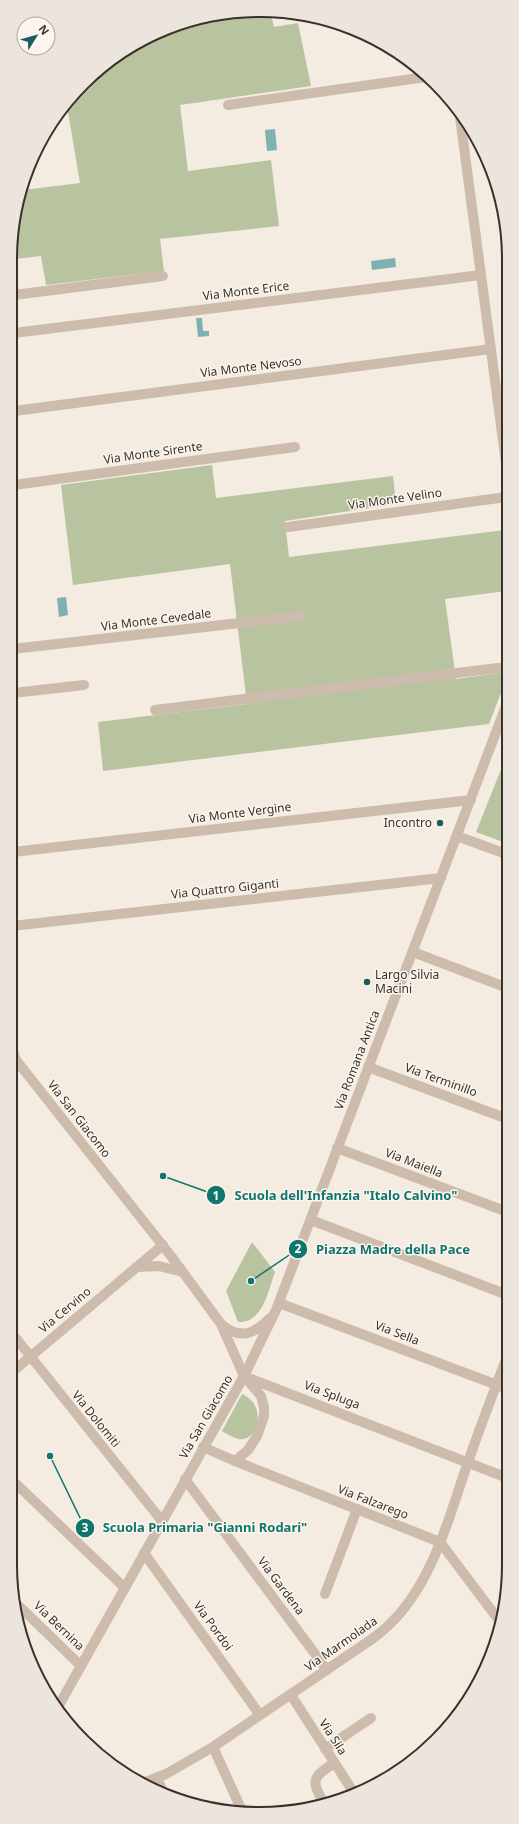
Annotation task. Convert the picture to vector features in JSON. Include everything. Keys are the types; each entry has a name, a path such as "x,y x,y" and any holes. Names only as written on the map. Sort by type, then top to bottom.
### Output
{"street":[{"path":"228,105 420,78"},
{"path":"461,125 502,433"},
{"name":"Via Monte Erice","path":"17,333 481,275"},
{"path":"17,295 163,276"},
{"name":"Via Monte Nevoso","path":"17,411 491,349"},
{"name":"Via Monte Sirente","path":"17,485 295,447"},
{"name":"Via Monte Velino","path":"288,527 502,497"},
{"name":"Via Monte Cevedale","path":"17,649 302,616"},
{"path":"155,710 502,668"},
{"path":"17,693 84,685"},
{"name":"Via Romana Antica","path":"244,1376 278,1307 337,1148 502,717"},
{"name":"Via Monte Vergine","path":"17,851 471,800"},
{"path":"457,836 502,853"},
{"name":"Via Quattro Giganti","path":"17,925 441,878"},
{"path":"413,952 502,986"},
{"name":"Via San Giacomo","path":"17,1065 163,1245 221,1324 244,1376 60,1703"},
{"name":"Via Terminillo","path":"368,1067 502,1117"},
{"name":"Via Maiella","path":"337,1148 502,1210"},
{"path":"311,1220 502,1293"},
{"name":"Via Cervino","path":"17,1368 163,1245"},
{"path":"136,1267 159,1266 183,1272"},
{"path":"221,1324 232,1332 247,1334 262,1325 278,1307"},
{"name":"Via Sella","path":"278,1307 501,1387"},
{"name":"Via Dolomiti","path":"17,1340 162,1521"},
{"path":"235,1461 248,1450 255,1440 264,1416 264,1407 261,1396 244,1376"},
{"name":"Via Spluga","path":"244,1376 502,1476"},
{"name":"Via Marmolada","path":"150,1781 213,1747 291,1695 392,1623 415,1592 440,1542 468,1463 501,1387"},
{"name":"Via Falzarego","path":"203,1447 440,1542"},
{"name":"Via Gardena","path":"185,1479 327,1670"},
{"path":"17,1485 125,1588"},
{"path":"325,1594 356,1509"},
{"path":"440,1542 496,1616"},
{"name":"Via Pordoi","path":"144,1553 260,1715"},
{"name":"Via Bernina","path":"21,1608 81,1666"},
{"name":"Via Sila","path":"291,1695 351,1789"},
{"path":"325,1749 371,1718"},
{"path":"213,1747 241,1806"},
{"path":"322,1799 316,1788 315,1780 319,1773 334,1763"},
{"path":"157,1778 160,1786"}],"green space":[{"path":"260,17 272,18 274,27 298,23 311,86 180,105 188,171 271,160 279,226 160,239 164,271 46,285 41,256 17,259 19,228 28,189 80,183 68,111 88,88 112,67 138,49 152,42 167,35 197,25 228,19"},
{"path":"212,465 216,498 393,476 396,504 285,521 289,557 502,530 502,592 445,599 456,679 502,673 502,690 489,724 103,771 98,722 247,704 230,564 73,585 61,485"},
{"path":"502,767 502,842 476,832"},
{"path":"252,1242 275,1272 267,1296 259,1312 246,1321 238,1322 226,1291"},
{"path":"242,1394 250,1399 255,1406 257,1422 251,1435 246,1438 239,1439 222,1431"}],"water":[{"path":"275,129 277,150 267,151 265,130"},
{"path":"395,258 396,267 372,270 371,261"},
{"path":"196,318 202,318 203,331 209,331 209,336 198,337"},
{"path":"66,597 68,615 59,617 57,598"}],"place":[{"name":"Incontro","path":"440,823"},
{"name":"Largo Silvia Macini","path":"367,982"},
{"name":"Scuola dell'Infanzia \"Italo Calvino\"","path":"163,1176"},
{"name":"Piazza Madre della Pace","path":"251,1281"},
{"name":"Scuola Primaria \"Gianni Rodari\"","path":"50,1456"}]}
